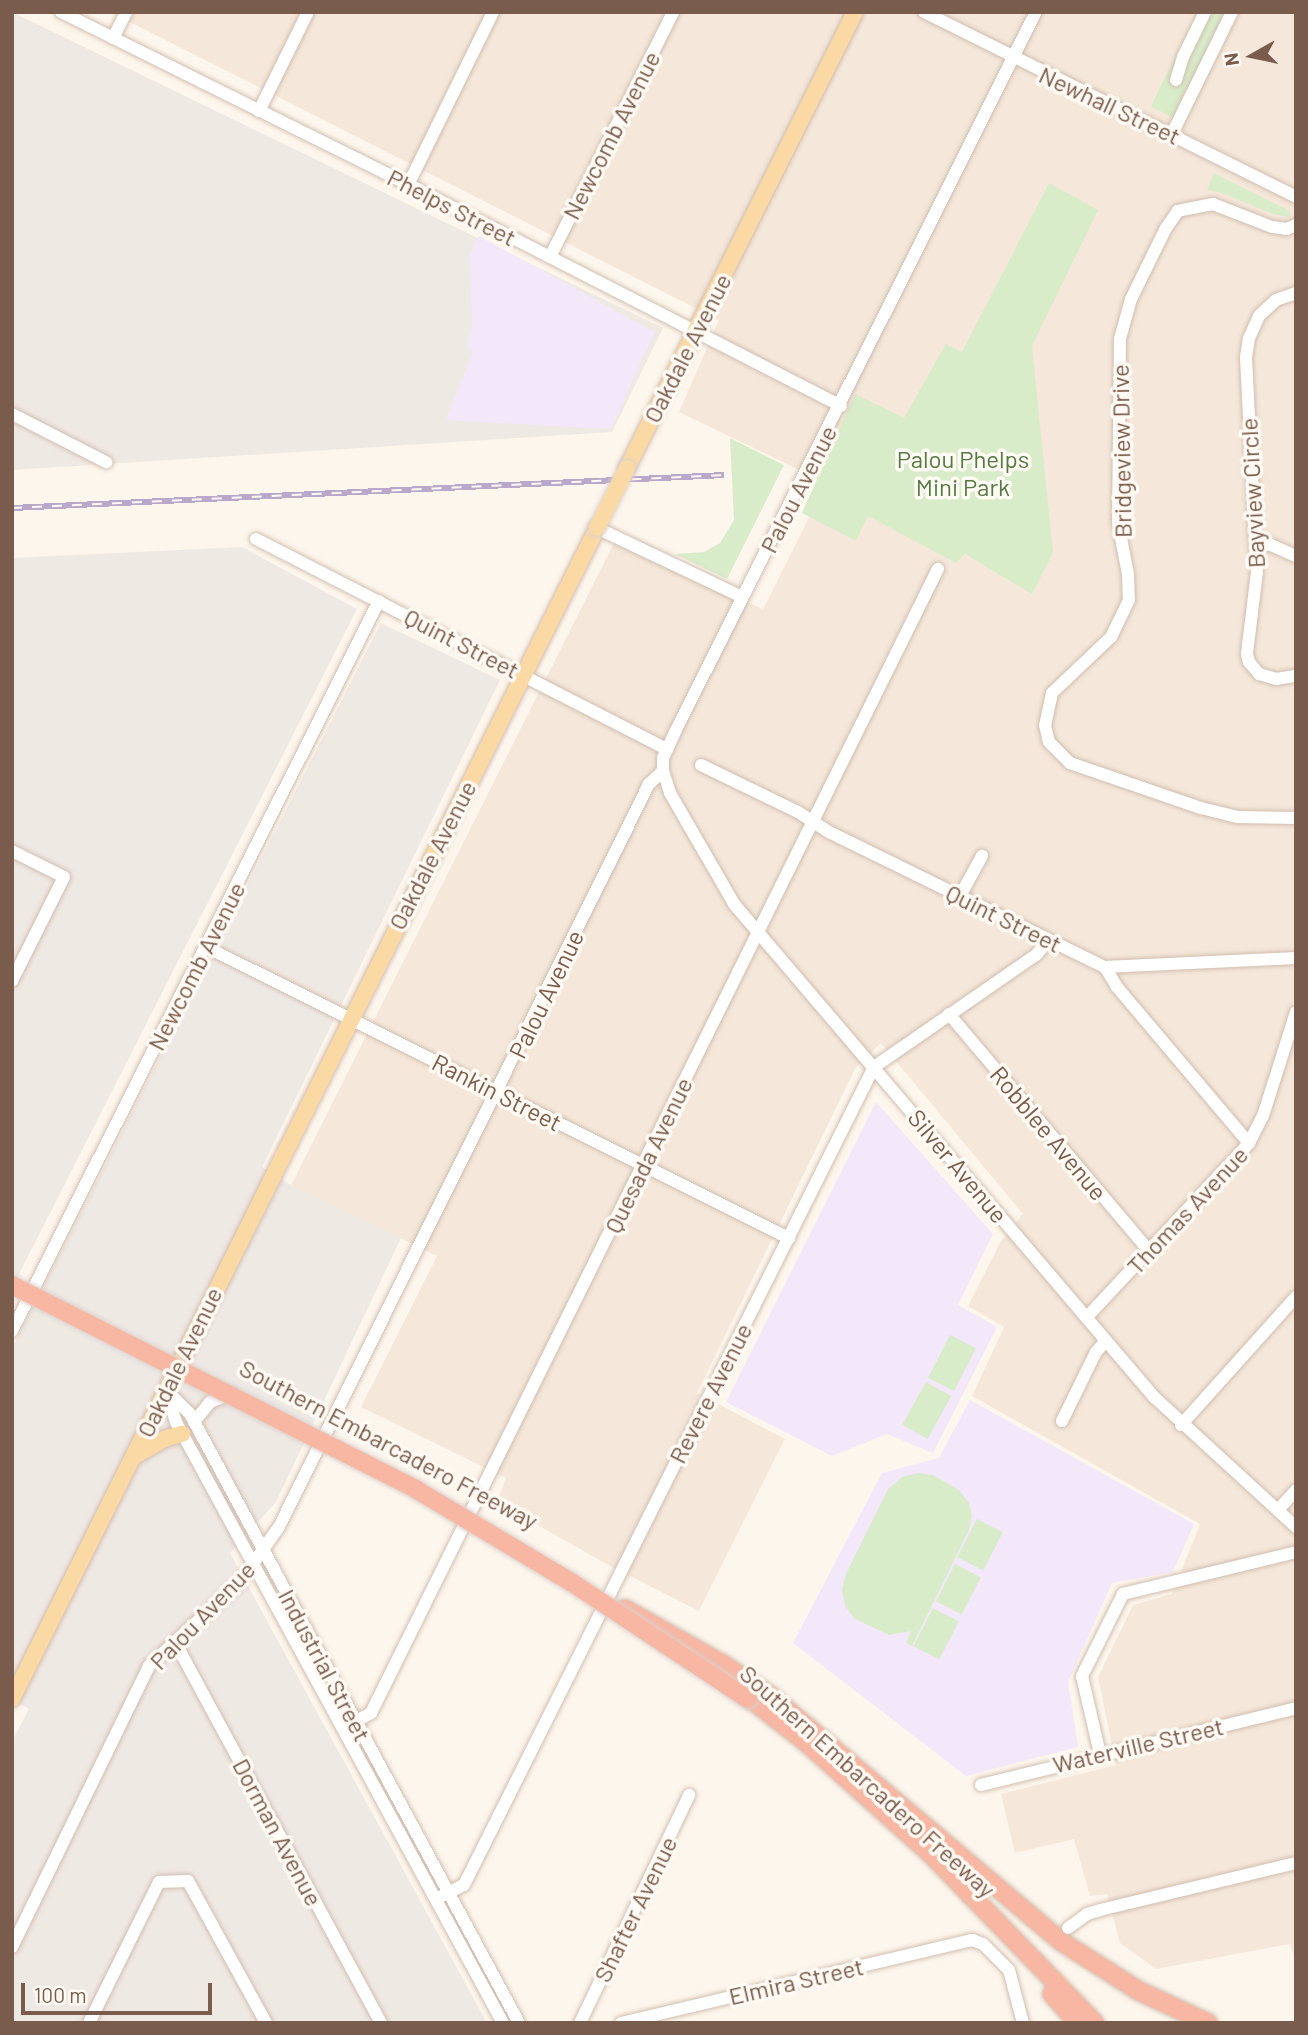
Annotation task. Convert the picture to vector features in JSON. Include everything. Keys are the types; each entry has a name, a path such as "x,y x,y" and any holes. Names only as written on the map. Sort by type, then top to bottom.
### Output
{"highway":[{"name":"Southern Embarcadero Freeway","path":"12,1277 421,1483 524,1543 625,1609 719,1675 849,1779 972,1893 1095,2023"},
{"name":"Southern Embarcadero Freeway","path":"12,1285 417,1490 583,1589 748,1699 936,1871 1078,2023"},
{"path":"625,1609 724,1665 772,1697 1062,1942 1139,1991 1208,2023"},
{"path":"748,1699 793,1723 1017,1917 1059,1950 1096,1973 1195,2023"}],"main road":[{"name":"Oakdale Avenue","path":"12,1699 855,12"},
{"path":"131,1459 164,1439 182,1434"}],"street":[{"name":"Phelps Street","path":"61,12 408,184 841,406"},
{"path":"113,38 126,12"},
{"path":"259,111 308,12"},
{"path":"408,184 493,12"},
{"name":"Newcomb Avenue","path":"550,257 673,12"},
{"name":"Newhall Street","path":"924,12 1012,59 1296,197"},
{"name":"Palou Avenue","path":"12,1947 149,1666 240,1582 254,1565 323,1439 646,789 663,771 667,749 1036,12"},
{"path":"1176,80 1183,57 1205,12"},
{"path":"1171,134 1232,12"},
{"name":"Bridgeview Drive","path":"1296,225 1287,229 1272,227 1213,204 1178,211 1166,228 1131,299 1120,339 1118,523 1128,574 1129,600 1111,637 1052,693 1045,725 1049,742 1070,763 1201,808 1238,817 1296,818"},
{"name":"Bayview Circle","path":"1296,293 1276,300 1259,316 1246,358 1256,544 1256,597 1248,645 1249,662 1266,677 1296,676"},
{"path":"12,414 106,462"},
{"path":"597,528 742,597"},
{"name":"Quint Street","path":"256,539 667,749"},
{"path":"1256,544 1271,545 1296,556"},
{"name":"Quesada Avenue","path":"343,1728 371,1713 462,1531 467,1514 938,569"},
{"name":"Newcomb Avenue","path":"12,1331 379,601"},
{"name":"Quint Street","path":"701,765 1048,941 1105,967"},
{"name":"Silver Avenue","path":"663,771 671,795 734,904 1106,1341 1181,1425 1296,1527"},
{"path":"12,851 64,877 12,981"},
{"path":"960,896 982,856"},
{"name":"Revere Avenue","path":"436,1899 464,1885 874,1067 1036,955 1048,941"},
{"name":"Rankin Street","path":"206,947 789,1238"},
{"path":"1249,1143 1117,987 1105,967 1296,958"},
{"name":"Thomas Avenue","path":"1087,1317 1249,1143 1263,1116 1296,1012"},
{"name":"Robblee Avenue","path":"949,1014 1149,1251"},
{"path":"12,1285 323,1439 467,1514 605,1600"},
{"path":"1181,1425 1296,1297"},
{"path":"1062,1421 1096,1352 1106,1341"},
{"name":"Industrial Street","path":"166,1390 194,1422 519,2023"},
{"name":"Industrial Street","path":"166,1390 182,1434 503,2023"},
{"path":"194,1422 210,1402 232,1394"},
{"path":"1278,1510 1296,1490"},
{"path":"1100,1754 1082,1676 1123,1594 1296,1552"},
{"name":"Dorman Avenue","path":"175,1642 381,2023"},
{"name":"Waterville Street","path":"981,1785 1296,1708"},
{"name":"Shafter Avenue","path":"584,2022 689,1795"},
{"path":"1068,1928 1087,1914 1100,1910 1296,1863"},
{"path":"89,2023 159,1882 188,1881 266,2023"},
{"name":"Elmira Street","path":"621,2023 972,1940 982,1944 1009,1970 1023,2023"}],"shaded area":[{"path":"12,12 663,328 612,432 12,470"},
{"path":"110,12 1296,12 1296,1964 1290,1944 1156,1969 1120,1943 1107,1894 1090,1896 1074,1839 1015,1853 1001,1794 1116,1765 1098,1677 1133,1605 1172,1594 1200,1524 972,1396 1004,1327 968,1306 1001,1241 1023,1214 881,1043 856,1067 697,1393 785,1439 699,1611 612,1567 497,1502 506,1478 361,1407 437,1256 291,1185 615,541 763,609 826,483 679,412 719,320"},
{"path":"479,236 654,332 611,429 446,420 472,354 468,342 472,326 470,255"},
{"path":"242,547 357,609 12,1288 12,558"},
{"path":"381,623 500,680 262,1167 291,1185 401,1238 276,1502 230,1553 487,2023 12,2023 12,1741 29,1709 12,1700 12,1348"},
{"path":"876,1102 993,1234 958,1305 997,1327 933,1453 887,1434 832,1456 726,1402"},
{"path":"970,1400 1194,1524 1173,1572 1112,1583 1068,1682 1078,1747 966,1776 793,1643 882,1473 939,1458"}],"green space":[{"path":"1213,12 1226,12 1173,118 1151,106 1177,53 1189,59"},
{"path":"1214,173 1290,211 1289,217 1273,214 1219,192 1207,190"},
{"name":"Palou Phelps Mini Park","path":"1049,183 1098,210 1032,346 1053,553 1032,594 965,554 956,563 868,516 856,541 802,513 855,394 904,418 946,344 962,352"},
{"path":"730,438 784,465 727,579 675,554 704,552 720,543 734,520"},
{"path":"950,1335 976,1348 954,1391 928,1378"},
{"path":"926,1382 951,1396 928,1439 902,1425"},
{"path":"918,1473 933,1475 959,1490 969,1503 972,1516 969,1530 912,1646 906,1643 911,1631 889,1635 855,1619 845,1606 842,1589 846,1574 888,1489 902,1477"},
{"path":"977,1519 1003,1532 983,1570 957,1557"},
{"path":"955,1564 981,1577 962,1615 936,1601"},
{"path":"933,1608 959,1621 939,1659 913,1646"}],"railway":[{"path":"12,508 724,475"}]}
